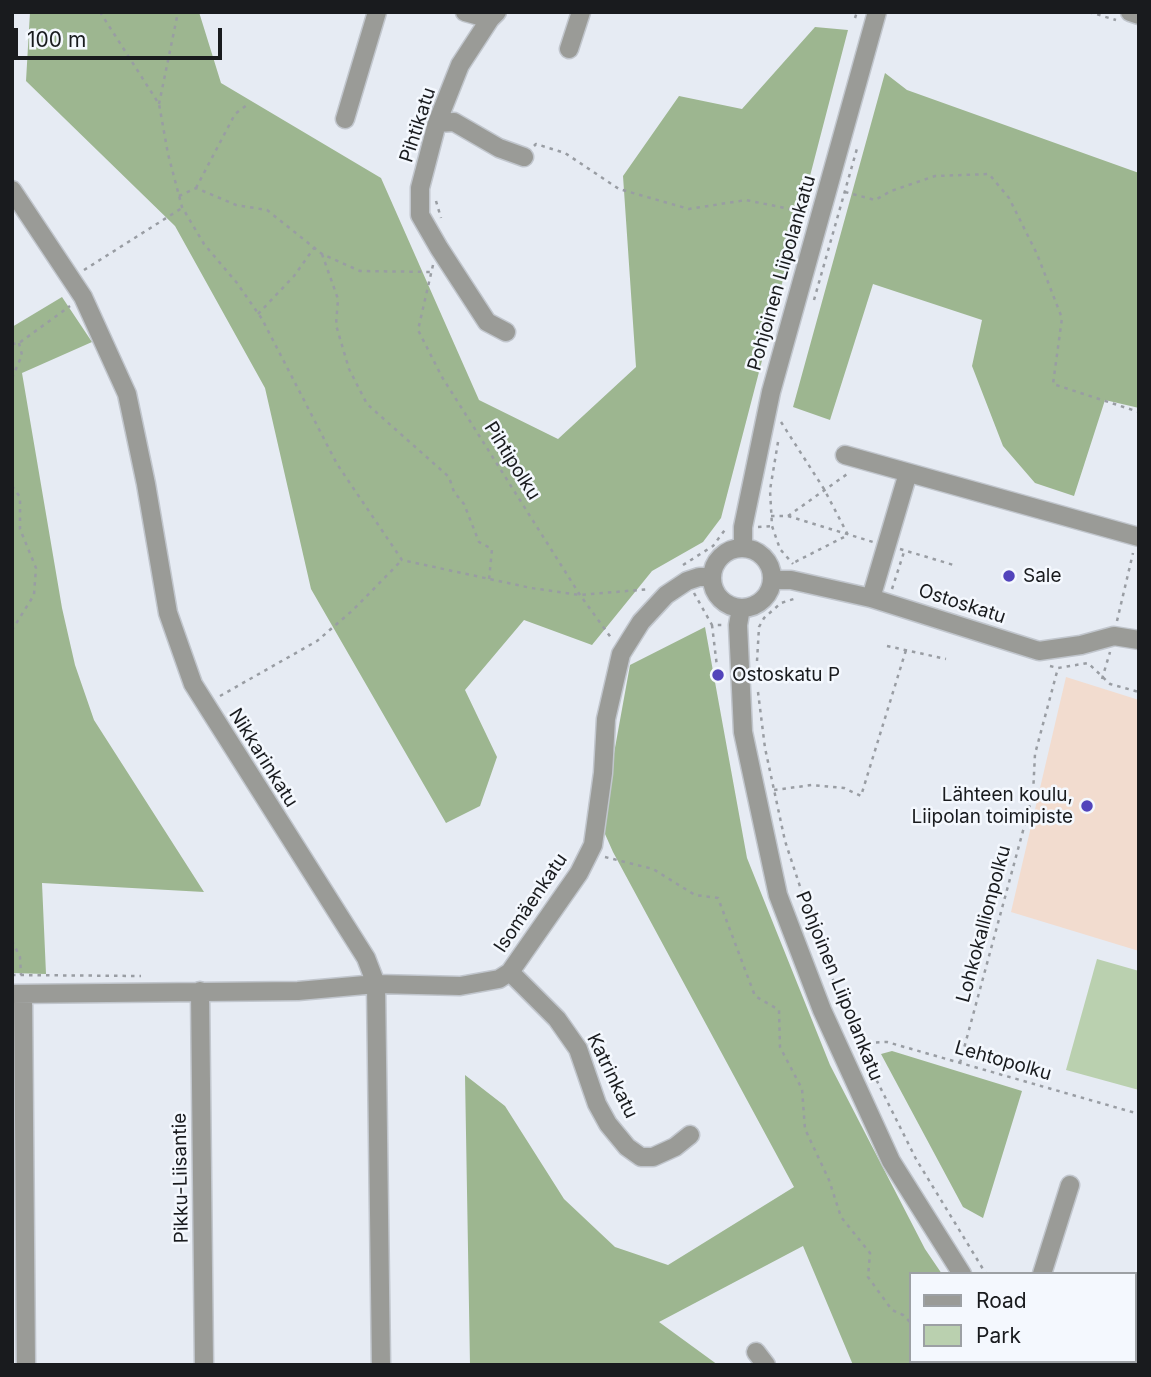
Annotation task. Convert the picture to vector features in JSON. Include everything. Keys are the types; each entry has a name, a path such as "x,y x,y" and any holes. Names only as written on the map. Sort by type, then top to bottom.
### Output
{"street":[{"path":"345,119 377,12"},
{"name":"Pihtikatu","path":"465,12 493,16 460,65 437,123 420,188 420,215 487,322 506,332"},
{"path":"569,49 581,12"},
{"name":"Pohjoinen Liipolankatu","path":"743,547 743,527 771,392 877,12"},
{"path":"437,123 454,122 499,148 524,157"},
{"name":"Nikkarinkatu","path":"12,190 83,297 127,394 168,613 193,684 366,958 376,984 380,1365"},
{"path":"845,454 1138,537"},
{"path":"879,600 895,548 908,473"},
{"path":"743,547 764,557 772,570 772,580 770,591 764,599 739,617 715,590 712,577 720,557 728,551 743,547"},
{"name":"Ostoskatu","path":"772,580 792,572 1039,651 1081,645 1114,636 1139,640"},
{"name":"Isomäenkatu","path":"18,994 298,991 376,984 460,986 499,979 510,972 579,873 593,845 603,773 606,719 621,654 649,613 666,595 687,581 712,577"},
{"name":"Pohjoinen Liipolankatu","path":"739,617 743,732 778,895 822,1010 891,1161 961,1272"},
{"name":"Katrinkatu","path":"510,972 556,1019 578,1049 597,1104 608,1124 627,1147 641,1157 653,1157 690,1135"},
{"name":"Pikku-Liisantie","path":"200,991 204,1365"},
{"path":"18,994 26,1365"},
{"path":"1043,1272 1070,1185"}],"path":[{"path":"100,12 159,104"},
{"path":"178,12 159,104 182,208 204,244 237,283 258,314 337,464 402,561 489,580 580,595 650,589 642,597"},
{"path":"855,18 857,12"},
{"path":"1089,12 1132,17"},
{"path":"179,196 196,188 235,114 247,105"},
{"path":"812,307 859,138"},
{"path":"524,157 536,144 565,153 619,188 689,209 746,200 838,220"},
{"path":"845,192 875,200 891,191 935,176 989,174 1009,198 1037,254 1062,318 1053,384 1139,412"},
{"path":"196,188 236,205 267,211 322,254 338,299 336,325 349,369 367,404 449,477 454,492 464,504 479,542 492,549 489,580"},
{"path":"69,279 182,208"},
{"path":"258,314 294,276 314,248"},
{"name":"Pihtipolku","path":"322,254 360,271 430,272 418,330 442,377 580,595 613,640"},
{"path":"12,344 19,343 83,297"},
{"path":"12,378 22,355 19,343"},
{"path":"782,412 770,490 771,516 780,549 792,572 791,599"},
{"path":"780,421 824,489 848,535"},
{"path":"788,516 866,461"},
{"path":"12,486 20,497 19,529 36,568 34,595 12,630"},
{"path":"771,516 788,516 957,566"},
{"path":"718,675 712,625 687,581 683,564 713,546 728,526 772,526"},
{"path":"792,572 848,535"},
{"path":"1102,679 1138,537"},
{"path":"879,600 895,548"},
{"path":"205,705 317,641 402,561"},
{"path":"757,662 759,627 771,609 799,598"},
{"path":"712,625 739,617 759,627"},
{"path":"612,647 619,630"},
{"path":"887,646 946,659"},
{"path":"773,790 812,785 844,788 861,796 906,650"},
{"path":"1045,665 1058,668 1088,663 1110,684 1139,692"},
{"name":"Lohkokallionpolku","path":"960,1063 1033,794 1035,754 1058,668"},
{"path":"757,687 773,790 785,841 814,929 858,1044 916,1159 985,1272"},
{"path":"588,855 609,857 653,869 695,895 718,898 755,996 779,1010 780,1047 802,1089 805,1129 829,1180 841,1217 870,1253 868,1277 892,1310 909,1321"},
{"path":"12,940 20,957 21,975"},
{"path":"12,975 143,976"},
{"name":"Lehtopolku","path":"858,1044 887,1042 1139,1114"}],"shaded area":[{"name":"Lähteen koulu, Liipolan toimipiste","path":"1066,677 1139,700 1139,951 1011,912"}],"green space":[{"path":"30,12 199,12 221,83 381,178 479,400 558,439 636,367 623,176 679,96 742,109 815,27 848,30 721,518 703,542 652,571 592,645 524,620 465,690 497,757 480,806 446,823 311,589 265,388 175,226 26,81"},
{"path":"885,73 907,90 1139,173 1139,408 1105,400 1074,496 1035,483 1003,446 972,366 982,320 873,284 830,420 793,407"},
{"path":"62,297 92,342 22,373 62,608 75,665 94,720 204,892 42,883 46,974 12,973 12,327"},
{"path":"705,627 747,858 830,1065 925,1249 941,1272 909,1272 909,1363 1005,1365 853,1365 803,1246 659,1322 718,1365 470,1365 465,1075 505,1106 564,1199 615,1247 668,1265 794,1187 613,852 601,825 630,665"},
{"path":"1097,959 1139,971 1139,1090 1066,1070"},
{"path":"892,1051 1022,1091 983,1218 963,1207 881,1054"}],"place":[{"name":"Sale","path":"1009,576"},
{"name":"Ostoskatu P","path":"718,675"},
{"name":"Lähteen koulu, Liipolan toimipiste","path":"1087,806"}]}
